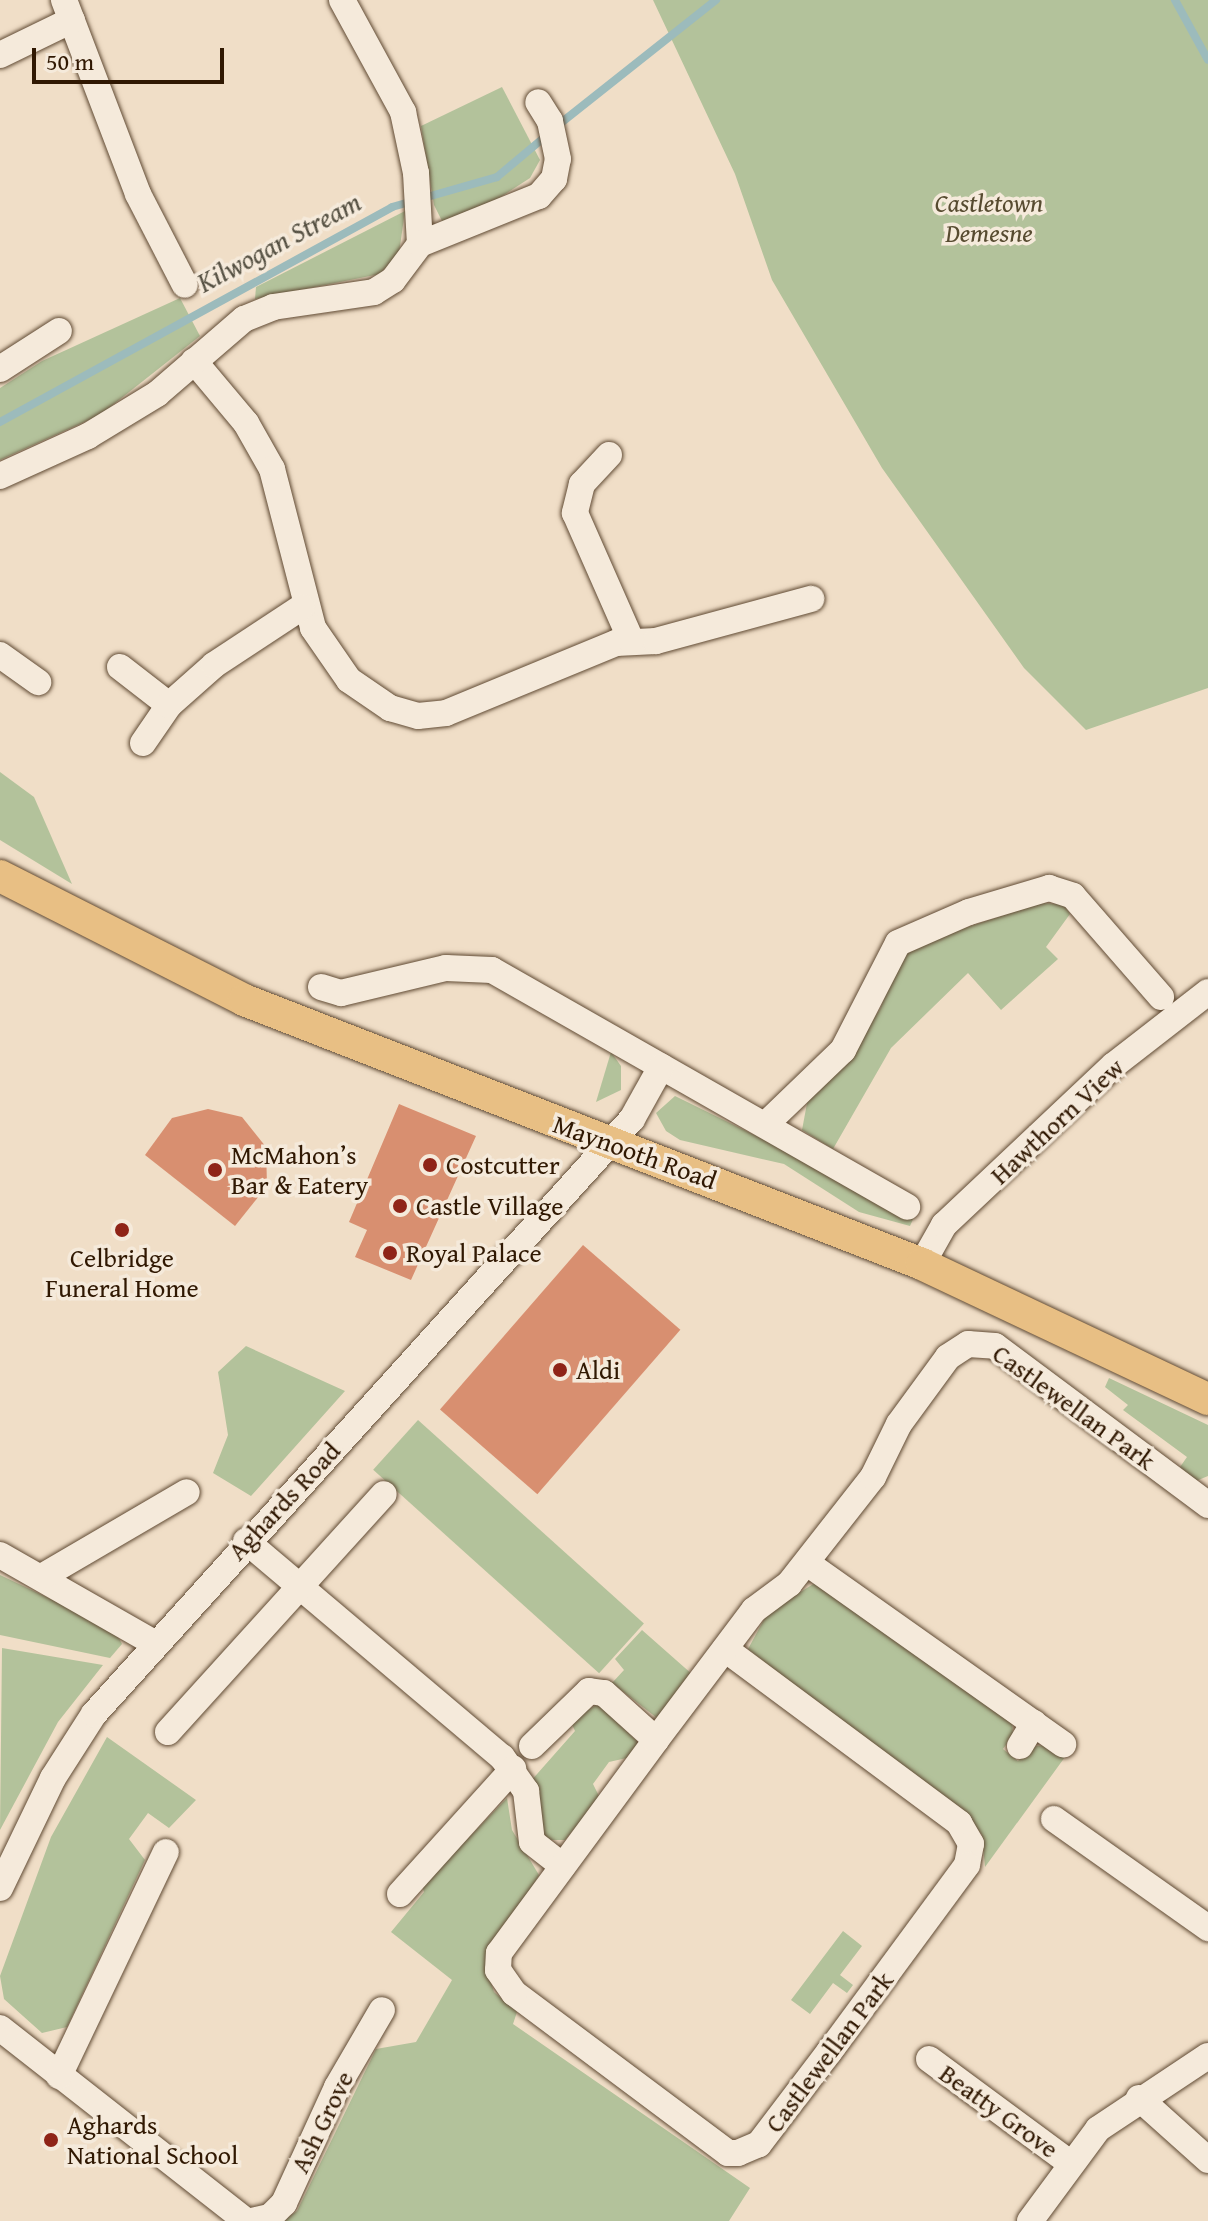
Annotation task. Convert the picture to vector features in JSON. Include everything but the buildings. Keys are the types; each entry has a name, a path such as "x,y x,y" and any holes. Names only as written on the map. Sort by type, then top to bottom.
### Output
{"main road":[{"name":"Maynooth Road","path":"0,876 59,910 244,1000 922,1264 1208,1399"}],"street":[{"path":"342,0 396,96 416,173 420,244"},
{"path":"0,55 68,10 138,194 185,285"},
{"path":"0,476 126,414 258,312 374,292 393,280 420,244 539,196 557,169 548,122"},
{"path":"0,369 59,331"},
{"path":"194,361 246,423 272,469 302,607 349,680 376,701 418,716 482,703 631,640 669,638 811,599"},
{"path":"609,455 582,484 575,513 631,640"},
{"path":"143,743 169,705 214,665 302,607"},
{"path":"0,655 38,682"},
{"path":"120,667 169,705"},
{"path":"766,1124 843,1050 898,943 969,912 1049,888 1073,896 1161,997"},
{"path":"321,987 341,993 446,968 492,970 907,1207"},
{"name":"Hawthorn View","path":"922,1264 944,1225 1114,1065 1208,992"},
{"name":"Aghards Road","path":"1,1879 58,1769 154,1643 610,1144 643,1105 661,1067"},
{"name":"Castlewellan Park","path":"725,1649 959,1823 971,1844 967,1865 759,2144 728,2153 503,1982 499,1953 656,1740 754,1610 807,1563 873,1477 899,1424 948,1357 978,1342 995,1346 1207,1501"},
{"path":"45,1575 187,1492"},
{"path":"168,1732 301,1590 384,1494"},
{"path":"246,1541 301,1590 455,1714 513,1769 526,1791 532,1842 563,1866"},
{"path":"0,1555 45,1575 154,1643"},
{"path":"807,1563 1063,1744"},
{"path":"532,1746 589,1691 604,1693 656,1740"},
{"path":"1020,1746 1034,1723"},
{"path":"400,1894 513,1769"},
{"path":"1054,1819 1208,1928"},
{"path":"59,2076 166,1852"},
{"name":"Ash Grove","path":"0,2028 249,2221 270,2217 284,2203 337,2087 382,2010"},
{"name":"Beatty Grove","path":"1030,2221 1098,2129 1139,2098 1208,2056"},
{"name":"Beatty Grove","path":"929,2059 1070,2163"},
{"path":"1139,2098 1208,2160"}],"green space":[{"name":"Castletown Demesne","path":"653,0 1208,0 1208,688 1086,730 1024,668 882,468 772,280 735,174"},
{"path":"502,87 540,160 530,178 493,202 442,221 434,205 421,126"},
{"path":"405,211 399,253 380,274 255,299 256,287"},
{"path":"180,298 200,336 100,415 0,460 0,388 42,361"},
{"path":"0,772 34,797 72,884 0,840"},
{"path":"1041,903 1063,904 1070,914 1046,947 1058,959 1001,1010 968,973 891,1048 833,1149 802,1130 808,1098 843,1066 880,1009 900,958 925,941"},
{"path":"611,1052 621,1066 621,1090 596,1102"},
{"path":"675,1096 789,1152 883,1208 914,1217 910,1226 859,1212 784,1164 680,1140 666,1131 656,1113"},
{"path":"246,1346 345,1391 251,1496 213,1473 228,1435 218,1372"},
{"path":"1109,1378 1208,1425 1208,1476 1196,1481 1180,1467 1187,1457 1123,1410 1128,1405 1105,1387"},
{"path":"418,1420 644,1623 599,1673 373,1470"},
{"path":"0,1575 114,1629 122,1644 110,1658 0,1635"},
{"path":"815,1583 1012,1720 1013,1735 1003,1749 1018,1761 1031,1747 1044,1745 1065,1757 985,1867 982,1835 961,1808 926,1789 748,1649 768,1612"},
{"path":"642,1630 693,1675 657,1718 612,1683 624,1670 615,1659"},
{"path":"2,1648 103,1665 58,1722 0,1830"},
{"path":"598,1704 639,1743 631,1757 609,1762 593,1784 600,1798 565,1840 549,1840 540,1831 530,1782 575,1731 570,1720"},
{"path":"107,1737 196,1800 169,1828 148,1813 129,1839 145,1860 67,2027 42,2033 4,1999 0,1976 51,1837"},
{"path":"507,1798 512,1830 539,1875 486,1967 494,1992 517,2012 513,2024 750,2188 729,2221 283,2221 297,2211 376,2049 416,2042 452,1980 391,1932 424,1892 422,1886"},
{"path":"843,1931 862,1946 840,1975 853,1985 847,1993 833,1983 810,2014 791,2000"}],"waterway":[{"path":"557,126 716,0"},
{"path":"1175,0 1208,60"},
{"name":"Kilwogan Stream","path":"0,422 392,207 497,177 547,135"}],"place":[{"name":"Costcutter","path":"430,1165"},
{"name":"McMahon’s Bar & Eatery","path":"215,1170"},
{"name":"Castle Village","path":"400,1206"},
{"name":"Celbridge Funeral Home","path":"122,1230"},
{"name":"Royal Palace","path":"390,1253"},
{"name":"Aldi","path":"560,1370"},
{"name":"Aghards National School","path":"51,2140"}]}
